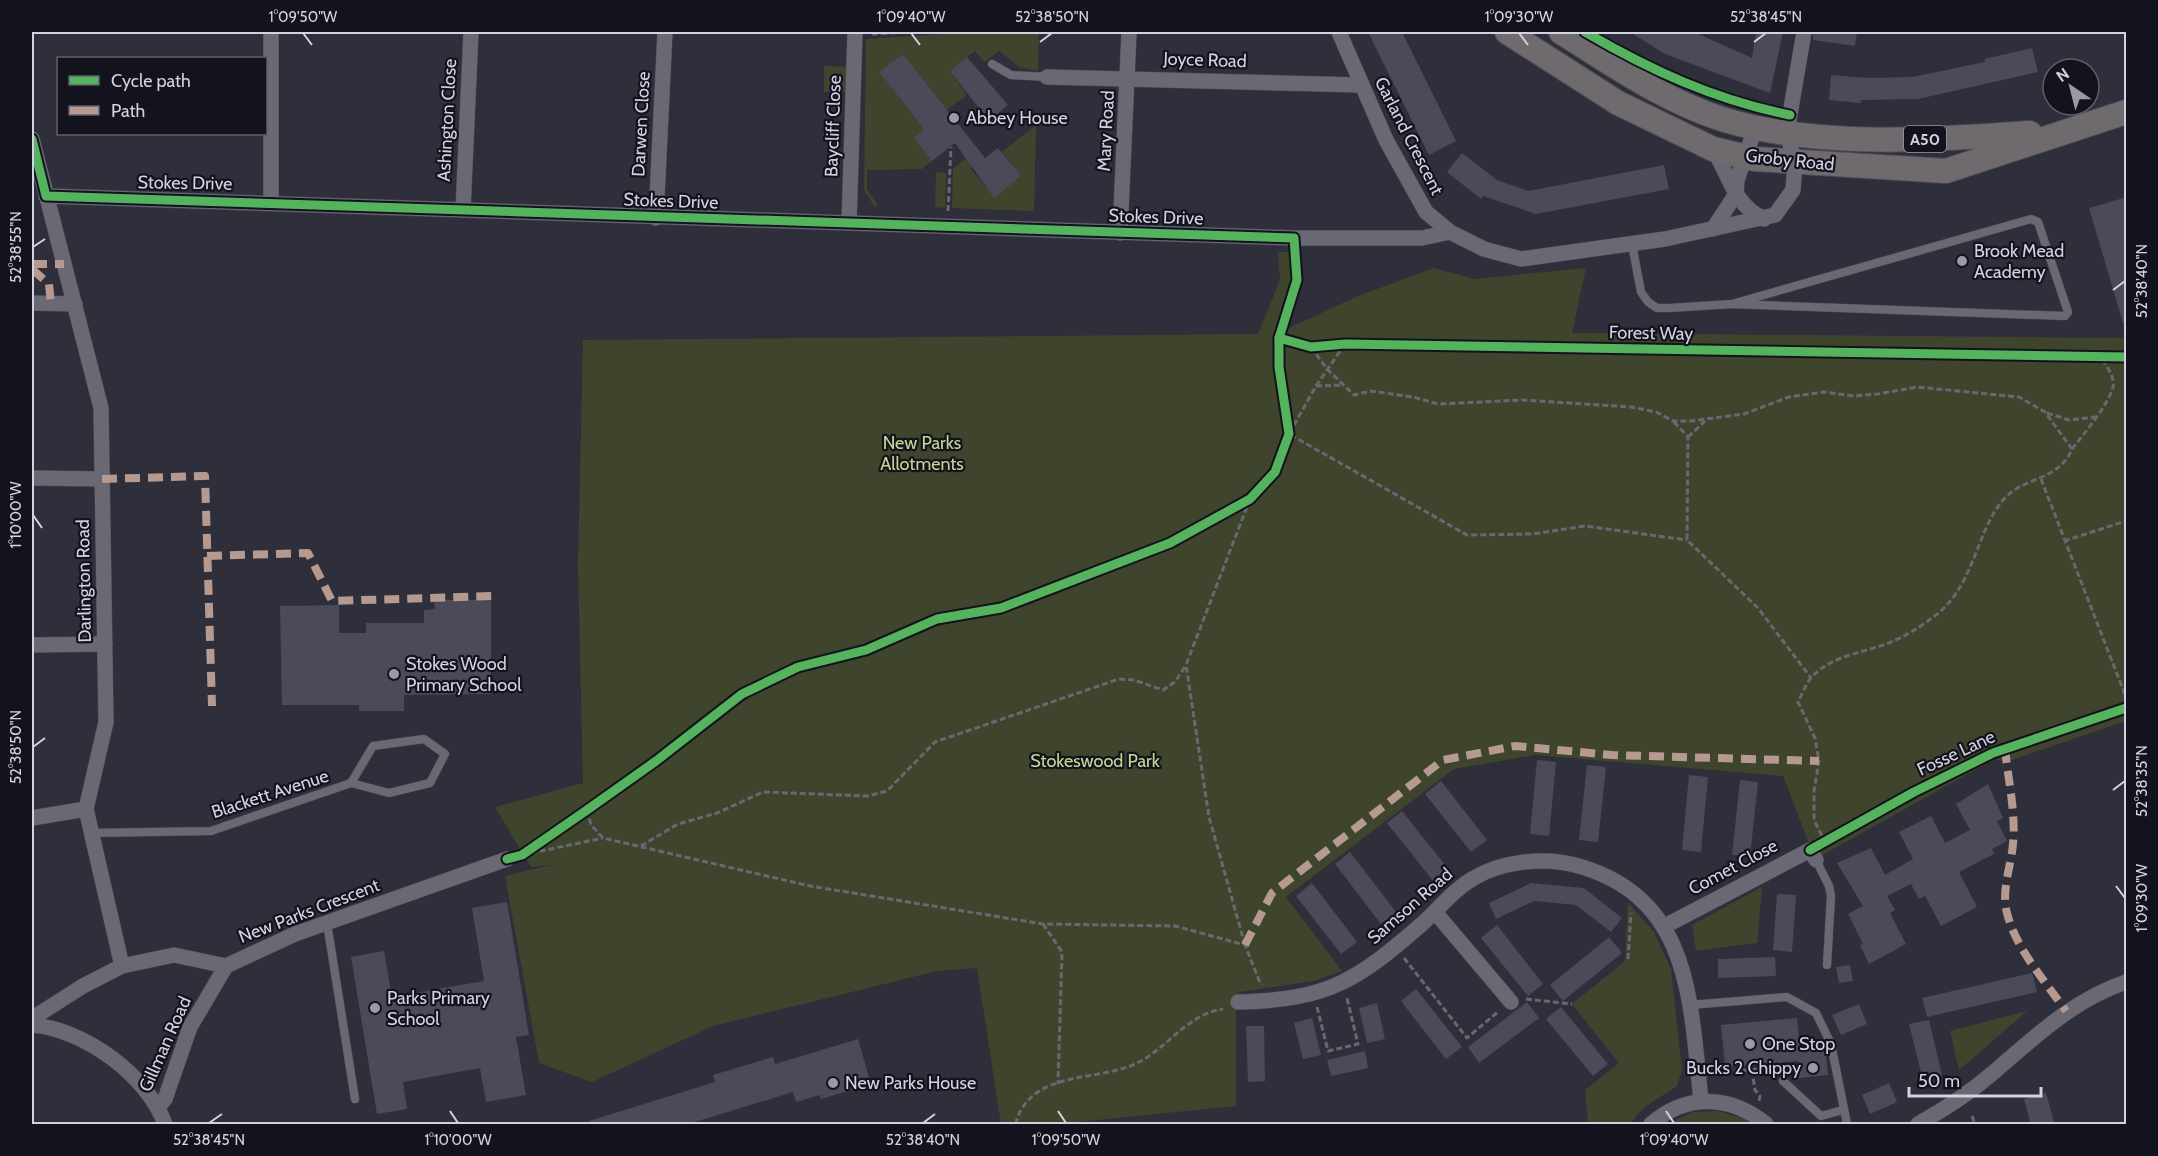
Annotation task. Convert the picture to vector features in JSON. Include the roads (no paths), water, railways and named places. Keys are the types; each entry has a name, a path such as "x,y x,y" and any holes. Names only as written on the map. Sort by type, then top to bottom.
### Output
{"main road":[{"name":"Groby Road","path":"1507,32 1618,103 1713,149 1746,157 1795,164 1946,171 2062,131 2127,112"},
{"name":"Groby Road","path":"1561,32 1662,92 1725,120 1815,137 1949,139 2062,131"}],"street":[{"path":"271,32 271,202"},
{"name":"Ashington Close","path":"463,210 471,32"},
{"name":"Darwen Close","path":"656,218 665,32"},
{"name":"Mary Road","path":"1120,233 1129,32"},
{"name":"Garland Crescent","path":"1339,32 1386,140 1426,212 1450,232 1484,249 1521,259 1632,244 1775,215 1793,190 1795,164 1787,132"},
{"path":"1787,132 1804,32"},
{"name":"Baycliff Close","path":"849,223 855,33"},
{"name":"Joyce Road","path":"1047,77 1361,85"},
{"path":"1713,229 1736,194 1737,180 1756,126"},
{"name":"Darlington Road","path":"32,139 101,408 106,722 86,809 122,966"},
{"path":"1713,149 1727,170 1736,194 1749,212 1764,219"},
{"name":"Stokes Drive","path":"46,196 271,202 656,218 948,225 1120,233 1422,238 1450,232"},
{"path":"32,303 75,304"},
{"path":"32,478 102,479"},
{"path":"32,645 105,644"},
{"path":"32,818 86,809"},
{"name":"Comet Close","path":"1665,926 1813,855"},
{"name":"New Parks Crescent","path":"33,1025 39,1014 83,986 122,966 174,955 226,966 295,934 507,859"},
{"name":"Samson Road","path":"1238,1002 1268,1001 1314,994 1343,983 1358,975 1395,947 1454,892 1474,877 1508,866 1543,861 1566,863 1596,871 1639,898 1665,926 1684,972 1701,1100"},
{"path":"1435,912 1511,1002"},
{"name":"Gillman Road","path":"158,1107 165,1099 190,1027 226,966"},
{"path":"1918,1125 1992,1073 2063,1013 2089,997 2127,982"},
{"name":"Gillman Road","path":"33,1025 69,1034 124,1065 158,1107 165,1125"},
{"path":"1651,1125 1662,1114 1681,1105 1701,1100 1726,1102 1749,1111 1766,1125"}],"lane":[{"path":"992,64 1011,75 1047,77"},
{"path":"1632,244 1641,292 1648,302 1658,308 1732,304 2065,316 2068,312 2038,222 2031,219 1732,304"},
{"name":"Blackett Avenue","path":"90,833 211,831 351,783 389,793 430,783 445,754 424,739 372,746 351,783"},
{"path":"1813,855 1829,886 1831,896 1827,965"},
{"path":"327,923 355,1099"},
{"path":"1688,1005 1787,997 1816,1013 1831,1044 1847,1125"},
{"path":"1783,1081 1821,1116 1843,1110"}],"place":[{"name":"Abbey House","path":"954,118"},
{"name":"Brook Mead Academy","path":"1962,261"},
{"name":"Stokes Wood Primary School","path":"394,674"},
{"name":"Parks Primary School","path":"375,1008"},
{"name":"One Stop","path":"1750,1044"},
{"name":"Bucks 2 Chippy","path":"1813,1068"},
{"name":"New Parks House","path":"833,1083"}],"park label":[{"name":"New Parks Allotments","path":"922,453"},
{"name":"Stokeswood Park","path":"1095,761"}]}
